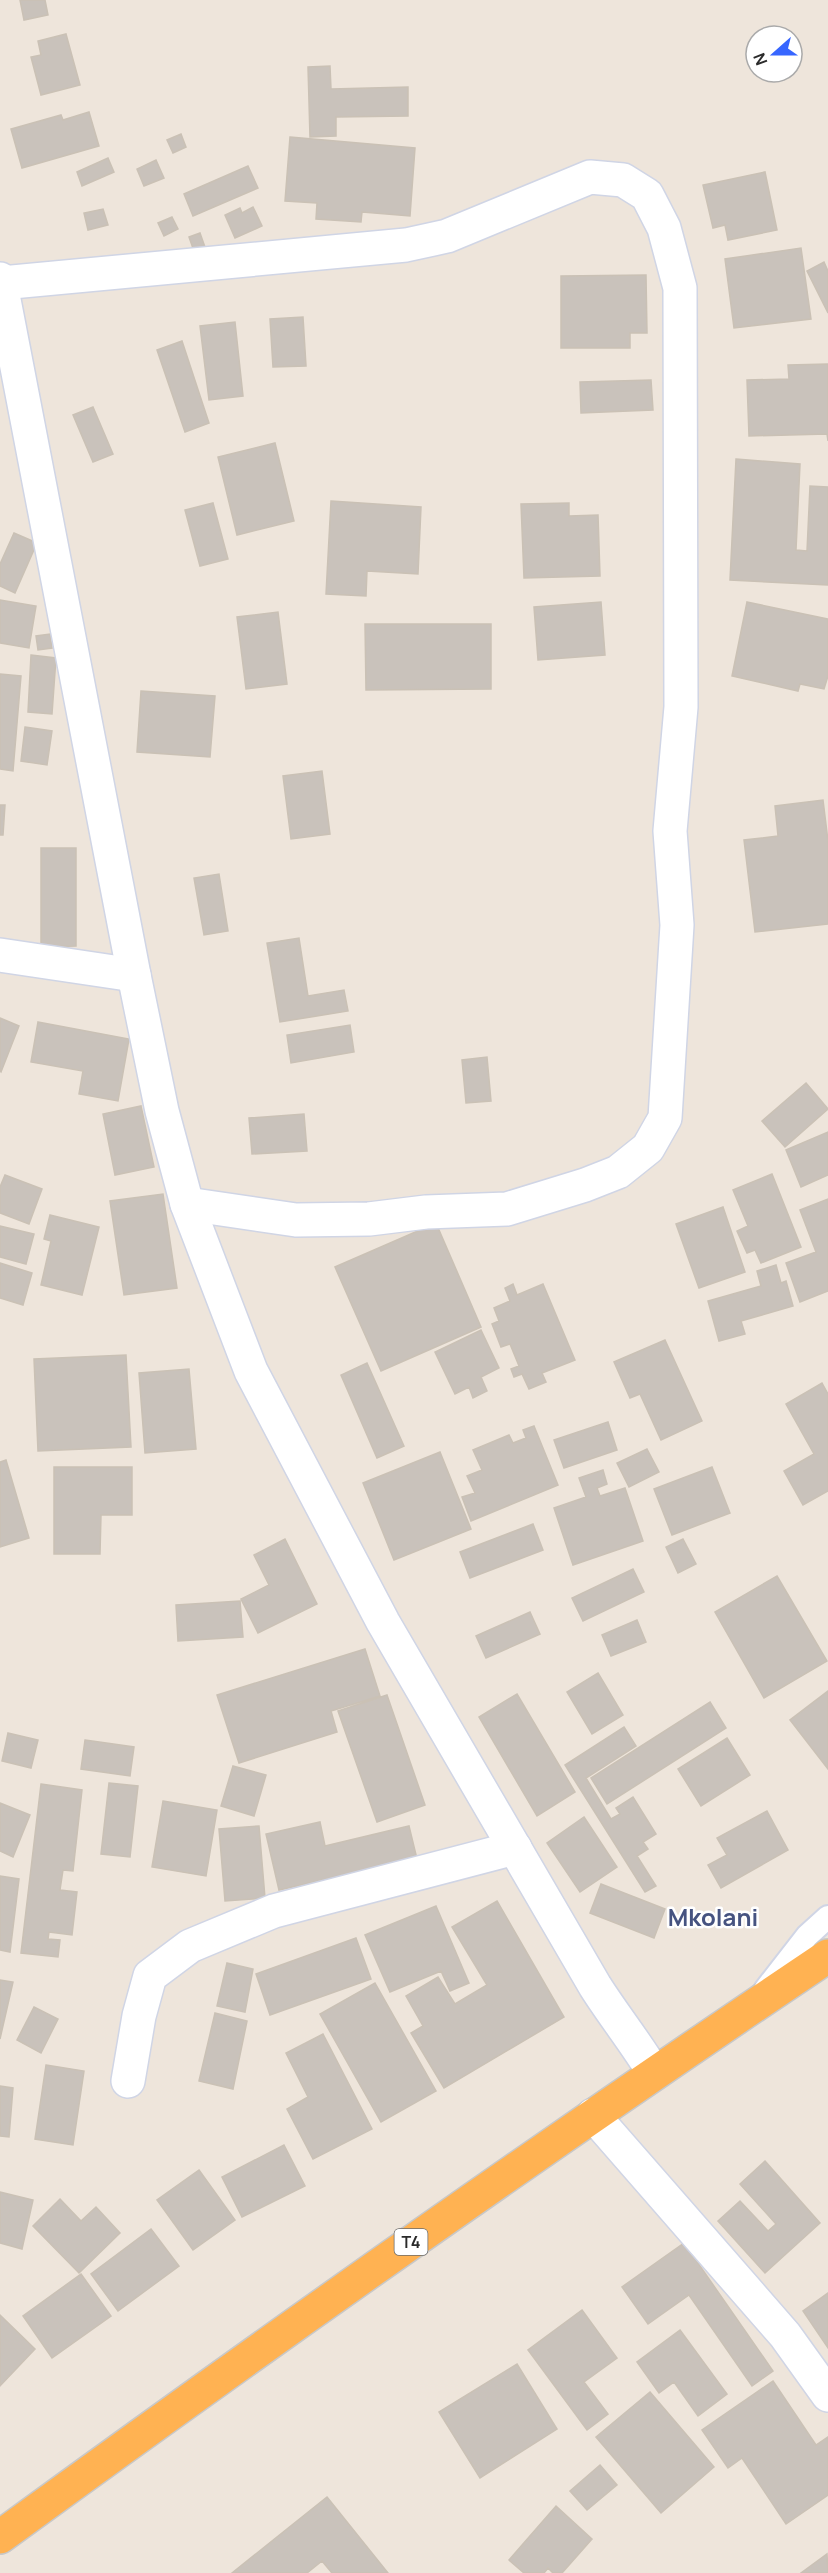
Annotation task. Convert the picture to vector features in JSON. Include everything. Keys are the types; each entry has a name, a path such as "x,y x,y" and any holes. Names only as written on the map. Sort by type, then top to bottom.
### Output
{"highway":[{"name":"T4","path":"0,2537 251,2354 593,2115 828,1956"}],"street":[{"path":"187,1204 297,1220 369,1219 426,1212 507,1209 585,1185 618,1172 648,1148 664,1118 677,925 669,831 681,707 680,288 664,228 647,195 623,180 590,177 447,236 406,245 0,281 134,975 162,1111 187,1204 251,1371 383,1622 601,1996 654,2073"},
{"path":"0,955 134,975"},
{"path":"128,2081 139,2016 150,1976 190,1946 274,1911 514,1848"},
{"path":"593,2115 785,2335 828,2395"}],"lane":[{"path":"752,2008 807,1936 828,1917"}],"building":[{"path":"20,0 45,0 48,15 24,20"},
{"path":"66,34 80,85 41,95 31,57 41,55 38,41"},
{"path":"330,66 331,89 408,87 408,116 336,117 336,136 310,137 308,67"},
{"path":"89,112 99,146 22,168 11,129 61,115 63,120"},
{"path":"181,134 186,147 173,153 167,140"},
{"path":"290,137 415,148 410,216 362,212 361,222 316,219 317,203 285,201"},
{"path":"108,158 114,172 82,186 77,172"},
{"path":"156,160 164,178 144,186 137,169"},
{"path":"248,166 258,188 193,216 184,194"},
{"path":"765,172 777,230 728,240 725,225 713,228 703,185"},
{"path":"253,207 262,226 235,238 225,215 240,208 242,213"},
{"path":"103,209 108,225 88,230 84,213"},
{"path":"172,217 178,229 164,236 158,223"},
{"path":"200,233 206,250 195,254 189,237"},
{"path":"801,248 811,319 734,328 725,259"},
{"path":"824,262 828,271 828,313 807,271"},
{"path":"646,275 647,333 630,333 630,348 561,348 561,276"},
{"path":"303,317 306,366 273,367 270,319"},
{"path":"235,322 243,396 209,400 200,326"},
{"path":"182,341 209,423 185,432 157,350"},
{"path":"828,364 828,441 827,434 749,436 747,380 789,379 788,365"},
{"path":"651,380 653,410 581,413 580,382"},
{"path":"93,407 113,454 93,462 73,415"},
{"path":"275,443 294,521 237,535 218,457"},
{"path":"736,459 800,464 796,550 807,551 810,486 828,487 828,585 730,580"},
{"path":"331,501 421,507 418,574 367,571 366,596 326,594"},
{"path":"213,503 228,559 200,566 185,510"},
{"path":"569,503 569,516 598,515 600,576 524,578 521,504"},
{"path":"14,533 37,543 15,593 0,586 0,564"},
{"path":"0,600 36,606 29,648 0,643"},
{"path":"601,602 605,655 538,660 534,607"},
{"path":"747,602 828,619 828,676 824,689 800,684 798,691 732,676"},
{"path":"278,612 287,684 246,689 237,617"},
{"path":"365,624 491,624 491,689 366,690"},
{"path":"50,634 52,648 38,650 36,636"},
{"path":"31,655 56,658 52,714 28,712"},
{"path":"0,674 21,676 13,771 0,769"},
{"path":"141,691 215,696 210,757 137,752"},
{"path":"25,727 52,731 47,765 21,761"},
{"path":"322,771 330,834 291,839 283,776"},
{"path":"823,800 828,841 828,924 755,932 744,840 778,836 775,806"},
{"path":"0,805 5,805 3,835 0,835"},
{"path":"41,848 76,848 76,946 41,947"},
{"path":"219,874 228,931 204,935 194,878"},
{"path":"299,938 308,996 344,990 348,1011 280,1022 267,943"},
{"path":"0,1018 19,1026 1,1072 0,1071"},
{"path":"38,1022 129,1039 118,1101 79,1094 83,1071 31,1062"},
{"path":"350,1025 354,1052 291,1063 287,1035"},
{"path":"487,1057 491,1101 466,1103 462,1060"},
{"path":"806,1083 828,1109 785,1147 762,1121"},
{"path":"141,1106 154,1167 115,1175 103,1114"},
{"path":"304,1114 307,1151 252,1154 249,1118"},
{"path":"828,1132 828,1175 801,1187 786,1150"},
{"path":"772,1174 801,1247 761,1263 755,1250 747,1253 737,1231 748,1226 733,1190"},
{"path":"5,1175 42,1189 29,1224 0,1213 0,1187"},
{"path":"163,1194 177,1288 124,1295 110,1201"},
{"path":"828,1199 828,1291 800,1302 786,1263 816,1252 800,1210"},
{"path":"723,1207 745,1272 699,1288 676,1224"},
{"path":"50,1215 99,1227 82,1295 41,1285 51,1241 44,1239"},
{"path":"436,1223 481,1327 381,1371 335,1267"},
{"path":"0,1226 34,1234 26,1264 0,1257"},
{"path":"0,1263 32,1273 23,1305 0,1298"},
{"path":"776,1265 781,1283 786,1281 793,1306 741,1321 745,1334 719,1341 708,1301 761,1286 757,1271"},
{"path":"513,1284 517,1295 543,1284 575,1360 542,1373 546,1382 529,1389 522,1374 514,1377 511,1369 519,1366 510,1344 501,1347 492,1324 499,1321 494,1308 510,1301 505,1288"},
{"path":"481,1330 499,1368 481,1377 487,1391 473,1398 469,1387 455,1394 435,1352"},
{"path":"665,1340 702,1421 661,1440 640,1394 630,1398 614,1362"},
{"path":"126,1355 131,1447 38,1451 34,1359"},
{"path":"367,1363 404,1446 377,1458 341,1375"},
{"path":"189,1369 196,1449 145,1453 139,1373"},
{"path":"822,1383 828,1394 828,1491 803,1505 784,1471 814,1454 786,1404"},
{"path":"608,1422 617,1450 564,1468 554,1440"},
{"path":"534,1426 558,1485 471,1521 462,1497 475,1493 467,1476 482,1470 473,1450 509,1435 513,1443 526,1438 523,1430"},
{"path":"647,1449 659,1472 629,1487 617,1463"},
{"path":"440,1452 471,1529 394,1560 363,1483"},
{"path":"6,1460 29,1538 0,1547 0,1462"},
{"path":"54,1467 132,1467 132,1515 101,1515 100,1554 54,1554"},
{"path":"712,1467 730,1513 672,1535 654,1489"},
{"path":"603,1470 607,1484 597,1488 600,1496 625,1488 643,1541 573,1565 554,1508 586,1497 579,1478"},
{"path":"533,1524 543,1550 470,1578 460,1552"},
{"path":"285,1539 317,1604 258,1633 241,1599 269,1585 254,1555"},
{"path":"683,1539 696,1564 678,1573 666,1547"},
{"path":"633,1569 644,1592 583,1621 572,1598"},
{"path":"777,1576 827,1661 764,1698 715,1612"},
{"path":"240,1601 243,1637 178,1641 176,1605"},
{"path":"530,1612 540,1634 486,1658 476,1636"},
{"path":"637,1620 646,1642 611,1656 602,1635"},
{"path":"365,1649 380,1696 331,1711 337,1732 239,1763 217,1695"},
{"path":"598,1673 623,1715 592,1734 567,1692"},
{"path":"828,1691 828,1769 790,1720"},
{"path":"517,1694 575,1792 537,1816 479,1717"},
{"path":"387,1695 425,1805 377,1822 338,1711"},
{"path":"710,1702 726,1728 607,1804 591,1778"},
{"path":"624,1727 636,1746 586,1778 611,1819 620,1814 616,1808 633,1797 656,1834 643,1842 648,1849 637,1856 656,1886 645,1892 565,1765"},
{"path":"8,1733 38,1740 31,1768 2,1761"},
{"path":"727,1738 750,1775 701,1806 678,1769"},
{"path":"85,1740 134,1747 130,1776 81,1769"},
{"path":"233,1766 266,1775 254,1816 221,1806"},
{"path":"109,1783 138,1786 130,1857 101,1854"},
{"path":"41,1784 82,1790 73,1871 63,1870 60,1890 77,1892 72,1935 49,1932 48,1939 60,1940 58,1957 21,1953"},
{"path":"163,1801 217,1810 206,1876 152,1867"},
{"path":"0,1803 30,1815 13,1857 0,1851"},
{"path":"767,1811 788,1850 721,1888 708,1865 727,1855 717,1838"},
{"path":"584,1817 617,1867 580,1892 547,1843"},
{"path":"320,1822 325,1846 409,1826 417,1859 279,1890 266,1834"},
{"path":"259,1826 265,1898 225,1901 219,1829"},
{"path":"0,1876 19,1879 10,1952 0,1950"},
{"path":"601,1884 665,1909 654,1938 590,1913"},
{"path":"497,1901 564,2017 444,2088 411,2033 423,2026 406,1996 438,1977 455,2004 487,1985 452,1927"},
{"path":"436,1906 469,1983 450,1991 441,1971 390,1992 365,1935"},
{"path":"356,1938 371,1979 270,2015 256,1974"},
{"path":"227,1963 253,1969 245,2012 217,2006"},
{"path":"0,1980 13,1982 0,2039"},
{"path":"375,1983 436,2091 381,2122 320,2014"},
{"path":"34,2007 58,2019 41,2053 17,2040"},
{"path":"215,2013 247,2021 233,2089 199,2081"},
{"path":"323,2034 372,2129 313,2159 287,2109 308,2097 286,2053"},
{"path":"46,2065 84,2071 73,2145 35,2139"},
{"path":"0,2086 13,2088 9,2137 0,2136"},
{"path":"284,2145 305,2186 242,2217 222,2177"},
{"path":"765,2161 820,2223 765,2273 718,2221 740,2201 768,2231 776,2224 740,2184"},
{"path":"199,2170 235,2220 193,2250 157,2200"},
{"path":"0,2192 33,2200 22,2249 0,2243"},
{"path":"60,2199 81,2221 96,2207 120,2233 79,2273 33,2226"},
{"path":"151,2229 179,2266 118,2311 91,2274"},
{"path":"684,2243 773,2371 752,2386 689,2295 648,2324 622,2287"},
{"path":"81,2274 111,2316 52,2358 23,2316"},
{"path":"828,2293 828,2348 803,2311"},
{"path":"582,2310 617,2358 584,2382 608,2414 587,2430 528,2350"},
{"path":"0,2315 35,2349 0,2386"},
{"path":"680,2330 727,2394 698,2416 674,2382 659,2393 637,2362"},
{"path":"517,2364 557,2429 480,2478 439,2412"},
{"path":"773,2381 816,2445 828,2437 828,2495 786,2524 742,2458 728,2468 702,2430"},
{"path":"650,2392 714,2467 661,2513 596,2437"},
{"path":"600,2465 617,2485 587,2510 570,2491"},
{"path":"327,2497 388,2573 332,2573 322,2561 307,2573 232,2573"},
{"path":"556,2506 592,2539 562,2573 553,2573 548,2568 544,2573 524,2573 509,2560"},
{"path":"827,2554 828,2573 801,2573"}],"district":[{"name":"Mkolani","path":"713,1918"}]}
